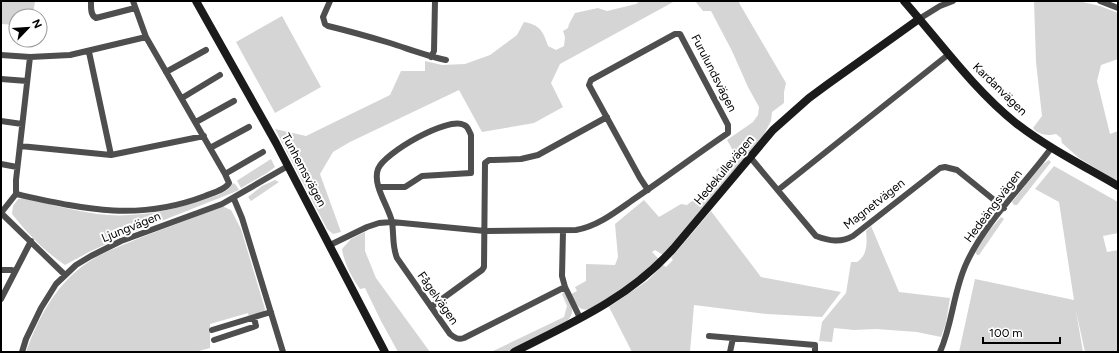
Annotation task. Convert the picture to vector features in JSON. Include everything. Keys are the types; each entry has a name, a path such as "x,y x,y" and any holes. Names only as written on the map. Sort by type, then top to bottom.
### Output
{"street":[{"path":"91,1 92,13 96,18 135,8"},
{"path":"16,194 90,209 134,211 164,208 191,201 218,191 227,186 229,183 204,136 146,37 133,1"},
{"name":"Tunhemsvägen","path":"196,1 276,143 385,352"},
{"path":"330,1 323,17 325,24 328,26 378,39 431,57 446,60"},
{"path":"431,57 434,51 435,1"},
{"name":"Kardanvägen","path":"904,1 985,94 1018,124 1052,147 1118,186"},
{"name":"Hedekullevägen","path":"514,352 607,304 624,293 663,260 773,130 809,98 919,19 935,9 953,1"},
{"path":"1100,1 1118,8"},
{"name":"Furulundsvägen","path":"330,245 367,226 379,223 392,222 485,231 563,231 587,228 601,222 648,190 728,132 728,125 681,35 678,33 591,80 589,85 648,190"},
{"path":"1,55 54,57 90,52 146,37"},
{"path":"166,72 206,50"},
{"path":"90,52 111,155"},
{"path":"778,190 949,54"},
{"path":"30,57 17,167 16,194 1,213 65,275"},
{"path":"182,98 220,75"},
{"path":"1,79 27,82"},
{"path":"196,122 234,101"},
{"path":"431,307 484,267 486,163 489,160 521,159 538,155 607,117"},
{"path":"1,121 22,124"},
{"path":"380,187 405,187 422,176 471,173 471,135 468,129 465,125 458,123 450,124 431,131 406,145 383,162 378,170 377,178 380,187 392,222"},
{"path":"210,148 249,127"},
{"path":"20,146 111,155 204,136"},
{"name":"Hedeängsvägen","path":"940,352 961,276 975,246 1052,147"},
{"path":"225,174 264,152"},
{"name":"Magnetvägen","path":"750,157 816,236 832,240 842,240 853,236 940,168 945,167 957,170 1004,208"},
{"path":"1,164 17,167"},
{"name":"Ljungvägen","path":"22,352 26,339 41,308 56,284 76,265 115,244 234,199 288,166"},
{"path":"234,199 242,218 283,352"},
{"name":"Fågelvägen","path":"392,222 394,250 397,258 454,338 464,338 564,287"},
{"path":"563,231 562,276 564,287 580,318"},
{"path":"1,299 31,241"},
{"path":"1,270 15,271"},
{"path":"212,330 271,312"},
{"path":"214,340 256,326 254,318"},
{"path":"709,336 815,345 815,352"},
{"path":"730,352 733,338"}],"shaded area":[{"path":"1,1 35,1 34,8 8,8 8,24 1,24"},
{"path":"640,1 675,1 560,64 551,83 563,107 534,123 482,132 459,90 350,142 333,152 320,174 341,232 333,234 327,229 275,129 306,136 390,95 401,71 425,71 425,61 442,65 465,64 490,55 517,35 524,22 537,27 544,36 548,46 556,50 564,46 565,37 563,31 568,28 575,13 598,8 607,11 636,4"},
{"path":"695,1 738,1 786,83 784,103 772,112 771,121 763,136 663,255 655,250 652,252 659,259 626,286 590,309 586,310 580,308 571,294 577,291 575,287 586,281 586,264 615,265 618,257 615,224 644,200 659,217 681,204 687,205 721,178 716,170 735,154 727,140 753,122 758,115 759,107 711,11 703,11"},
{"path":"1034,1 1078,1 1100,6 1118,13 1118,59 1101,65 1097,81 1110,134 1118,131 1118,182 1079,158 1062,143 1061,138 1056,134 1043,134 1033,128 1042,116 1036,62"},
{"path":"282,16 321,87 275,113 236,42"},
{"path":"271,159 275,167 241,188 237,181 238,180"},
{"path":"1049,160 1051,162 1017,205 1014,205 1012,202 1043,164"},
{"path":"1054,166 1118,202 1118,233 1103,236 1107,252 1118,250 1118,352 1085,352 1076,311 1083,352 959,352 975,279 1074,300 1059,202 1035,189"},
{"path":"275,180 279,182 251,201 248,197 262,186"},
{"path":"233,183 239,190 121,237 65,265 37,242 12,214 13,206 18,199 24,198 97,214 142,214 176,208 215,196 223,193"},
{"path":"222,206 231,210 241,229 265,309 264,312 249,317 248,313 210,324 210,348 195,352 26,352 42,314 57,291 76,271 100,255"},
{"path":"711,211 761,277 841,292 822,317 767,314 694,305 690,352 632,352 609,307 647,281 663,265 666,267 673,260 671,258"},
{"path":"1001,217 1004,219 979,255 977,255 975,251 988,232"},
{"path":"871,226 899,292 950,298 946,323 941,337 917,332 834,328 832,342 819,341 822,322 846,293 851,262 857,262 861,259 865,252 866,231"},
{"path":"365,232 365,251 376,278 430,352 398,352 365,288 360,289 351,275 346,265 342,249 351,239"},
{"path":"564,292 572,307 572,314 567,321 508,352 491,352 564,317 567,306 562,294"}]}
